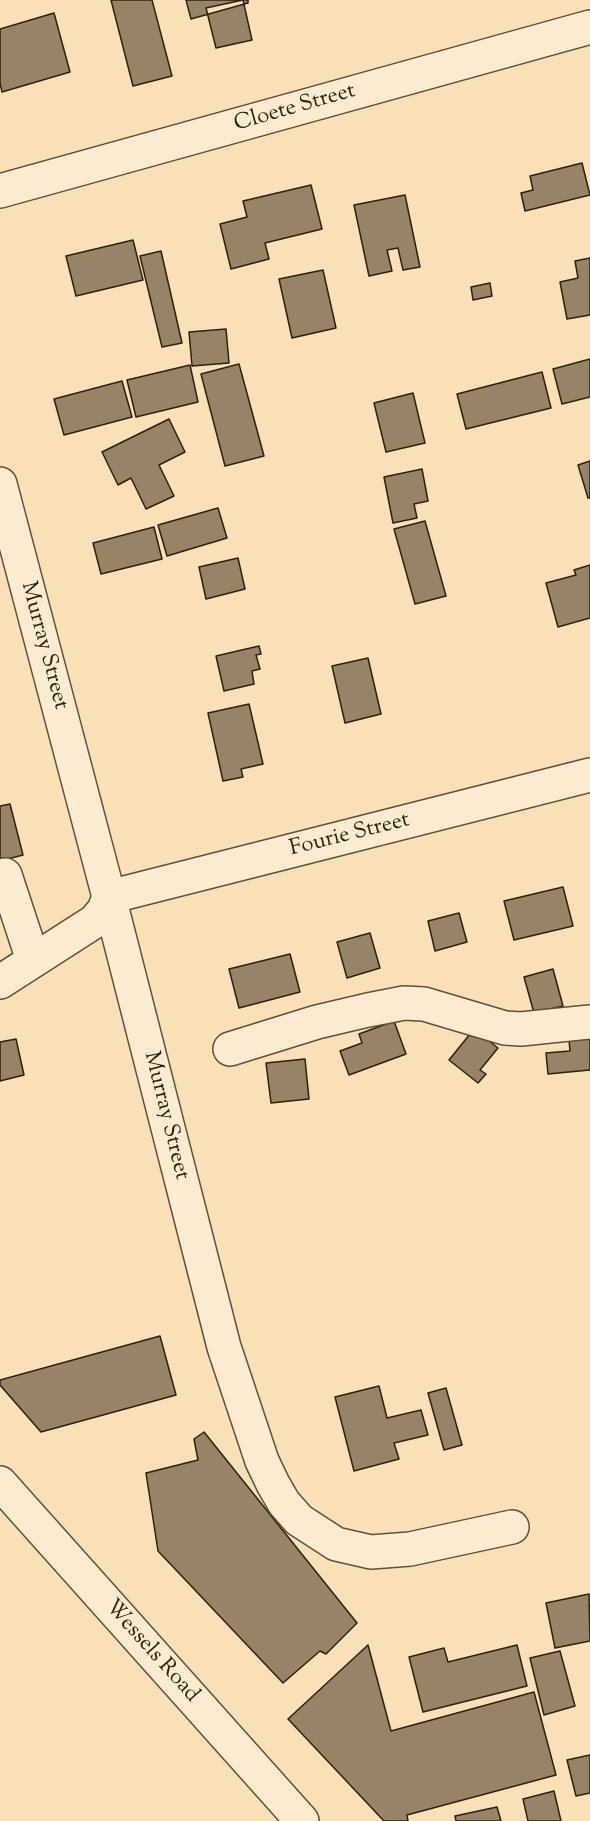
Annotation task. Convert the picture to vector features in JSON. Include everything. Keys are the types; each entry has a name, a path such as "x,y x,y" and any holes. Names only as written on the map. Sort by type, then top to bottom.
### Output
{"street":[{"name":"Cloete Street","path":"0,191 590,27"},
{"name":"Murray Street","path":"0,484 224,1347 262,1461 273,1484 284,1503 299,1520 318,1534 336,1544 371,1552 410,1549 512,1527"},
{"name":"Fourie Street","path":"109,897 590,775"},
{"path":"5,875 33,960"},
{"path":"0,982 95,921 104,910 109,897"},
{"path":"230,1048 317,1022 404,1003 424,1004 505,1028 521,1029 590,1022"},
{"name":"Wessels Road","path":"0,1483 302,1821"}],"building":[{"path":"111,0 152,0 172,76 133,86"},
{"path":"186,0 248,0 248,3 191,19"},
{"path":"243,0 252,40 216,48 206,8"},
{"path":"54,13 70,72 2,92 0,29"},
{"path":"582,163 590,195 525,211 521,193 533,190 530,176"},
{"path":"311,185 322,229 265,243 269,259 231,269 220,224 247,217 243,201"},
{"path":"405,195 420,267 403,270 398,248 387,250 392,271 369,276 354,205"},
{"path":"133,240 143,280 76,296 66,256"},
{"path":"161,251 182,343 162,347 140,256"},
{"path":"590,258 590,315 567,319 560,282 578,278 575,261"},
{"path":"323,270 336,328 292,338 279,279"},
{"path":"490,283 492,296 473,300 471,287"},
{"path":"226,329 229,363 192,366 189,332"},
{"path":"590,359 590,397 562,404 553,369"},
{"path":"239,364 264,456 225,466 201,374"},
{"path":"190,365 198,402 136,417 127,380"},
{"path":"542,372 551,408 466,429 457,394"},
{"path":"122,381 132,417 64,435 54,399"},
{"path":"413,393 425,443 386,452 374,403"},
{"path":"169,419 185,452 159,465 174,496 146,509 131,478 118,485 102,452"},
{"path":"590,461 590,498 588,498 578,465"},
{"path":"422,469 428,501 414,504 417,518 393,523 384,477"},
{"path":"218,508 227,538 167,556 158,525"},
{"path":"425,521 446,596 415,604 394,529"},
{"path":"154,527 162,559 101,574 93,543"},
{"path":"238,558 245,589 206,599 199,567"},
{"path":"590,565 590,618 558,627 546,583 576,575 574,570"},
{"path":"259,646 261,654 256,655 260,669 252,671 254,684 224,691 216,656"},
{"path":"368,658 381,714 345,723 332,666"},
{"path":"249,704 263,764 241,769 243,777 223,781 208,713"},
{"path":"10,804 23,855 0,861 0,806"},
{"path":"563,887 573,926 514,940 504,901"},
{"path":"459,913 467,942 435,951 428,921"},
{"path":"370,933 380,968 347,978 337,942"},
{"path":"290,954 300,992 239,1008 229,969"},
{"path":"553,969 563,1006 534,1013 524,977"},
{"path":"394,1021 406,1054 349,1075 340,1051 362,1043 359,1034"},
{"path":"474,1029 498,1048 480,1070 486,1074 478,1083 449,1060"},
{"path":"590,1038 590,1070 548,1074 546,1053 570,1051 569,1040"},
{"path":"16,1039 24,1075 0,1081 0,1042"},
{"path":"305,1059 309,1099 271,1103 266,1063"},
{"path":"160,1336 176,1395 41,1432 0,1385 0,1380"},
{"path":"379,1386 387,1418 421,1410 428,1435 394,1443 399,1459 354,1471 335,1397"},
{"path":"446,1388 462,1445 444,1450 428,1393"},
{"path":"204,1432 357,1623 326,1654 320,1651 283,1683 158,1551 146,1473 198,1460 194,1439"},
{"path":"589,1594 590,1641 555,1648 546,1603"},
{"path":"368,1645 391,1731 534,1692 556,1775 407,1815 408,1821 384,1821 288,1719"},
{"path":"517,1645 527,1686 423,1712 409,1657 444,1648 448,1662"},
{"path":"560,1651 575,1706 544,1715 530,1658"},
{"path":"590,1755 590,1793 576,1796 567,1760"},
{"path":"554,1791 561,1821 528,1821 523,1799"},
{"path":"497,1807 501,1821 456,1821 455,1816"}]}
